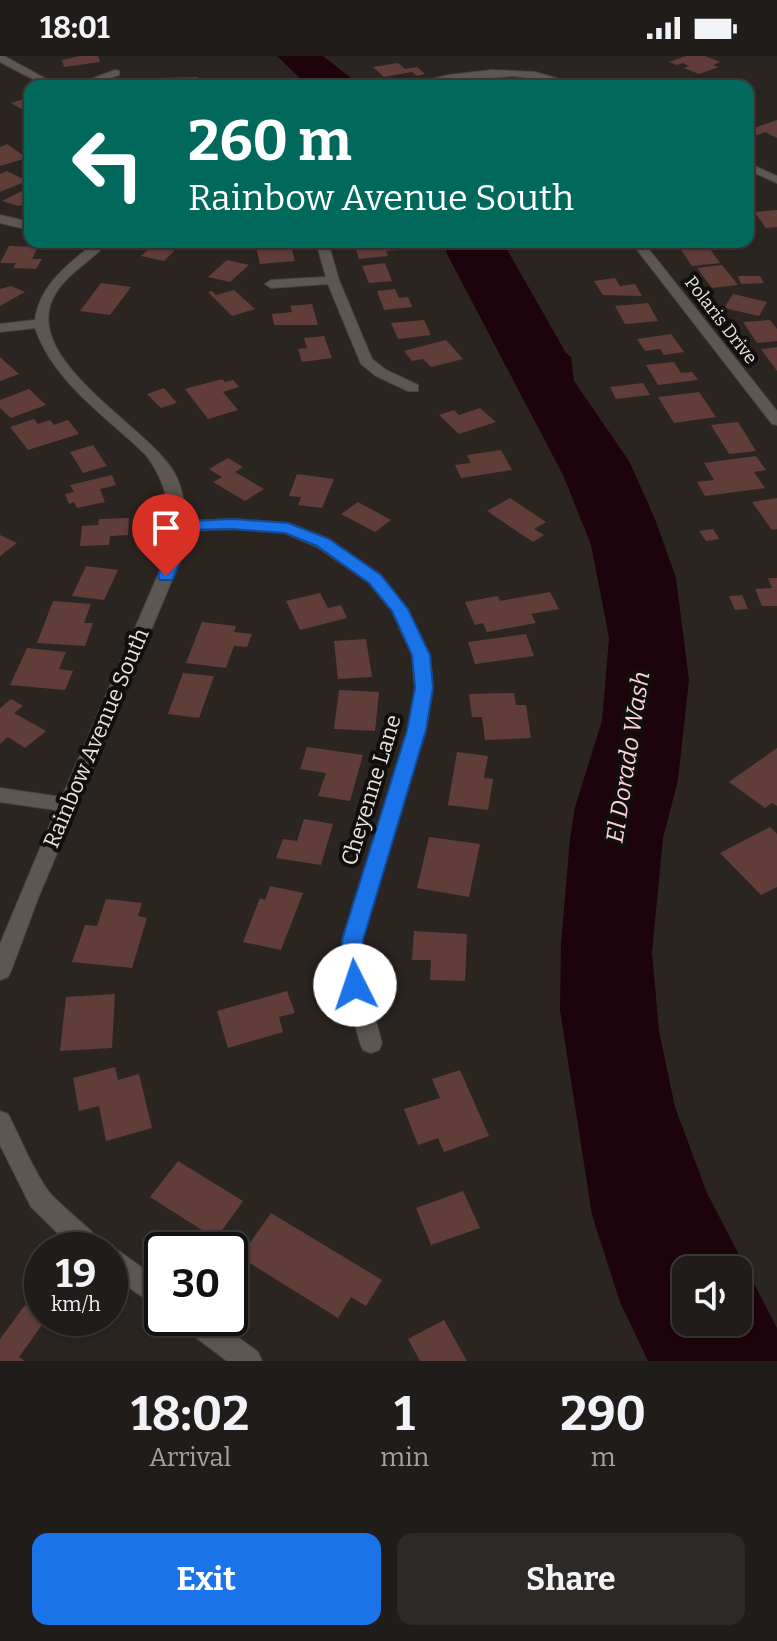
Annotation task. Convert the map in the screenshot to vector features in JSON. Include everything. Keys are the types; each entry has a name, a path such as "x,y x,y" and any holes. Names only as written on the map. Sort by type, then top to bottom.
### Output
{"street":[{"path":"0,58 42,80"},
{"path":"435,80 494,68 560,80"},
{"path":"95,80 115,73"},
{"path":"754,169 777,180"},
{"path":"0,219 24,225"},
{"path":"0,328 39,324 44,303 57,283 94,248"},
{"path":"324,248 333,280 366,361 381,373 413,388"},
{"name":"Polaris Drive","path":"642,248 777,421"},
{"path":"271,284 333,280"},
{"name":"Rainbow Avenue South","path":"0,971 178,547 180,526 165,470 149,450 69,376 49,349 39,324"},
{"name":"Cheyenne Lane","path":"180,526 232,524 288,528 323,543 375,579 399,609 421,655 424,688 417,730 352,940 355,985 371,1043"},
{"path":"0,795 68,805"},
{"path":"0,1121 40,1199 71,1232"},
{"path":"215,1336 249,1361"}],"water":[{"path":"277,56 323,56 353,80 302,80"},
{"name":"El Dorado Wash","path":"446,248 506,248 571,357 574,381 629,461 655,519 676,578 689,680 678,780 663,838 652,952 659,1031 675,1107 707,1193 740,1256 672,1256 672,1336 752,1336 752,1280 777,1328 777,1361 648,1361 620,1302 592,1215 560,1010 561,944 570,839 575,807 602,721 609,638 591,545 563,475"}],"building":[{"path":"98,56 100,62 64,67 62,60"},
{"path":"686,56 705,56 720,62 713,65 719,67 699,74 684,68 689,66 683,63 677,65 669,62"},
{"path":"398,63 405,69 417,67 425,74 417,76 412,72 384,77 373,67"},
{"path":"198,77 198,80 160,78"},
{"path":"24,99 24,111 11,103"},
{"path":"777,120 777,138 765,132 757,135 754,128"},
{"path":"7,144 24,159 0,166 0,147"},
{"path":"7,171 24,182 0,192 0,174"},
{"path":"24,190 24,205 2,201"},
{"path":"777,210 777,227 766,228 754,212"},
{"path":"9,246 38,248 32,259 42,259 36,269 13,268 16,263 0,263"},
{"path":"150,248 177,248 164,261 141,256"},
{"path":"256,248 292,248 295,261 260,264"},
{"path":"356,248 400,250 386,251 388,256 359,259"},
{"path":"680,248 709,248 720,263 692,266"},
{"path":"227,260 249,265 230,282 208,277"},
{"path":"385,263 392,281 369,283 362,266"},
{"path":"722,265 738,285 712,288 697,268"},
{"path":"738,276 760,276 764,283 741,284"},
{"path":"615,278 620,286 635,284 642,296 603,295 594,281"},
{"path":"101,283 131,287 110,315 80,311"},
{"path":"11,286 25,292 0,306 0,289"},
{"path":"395,289 399,298 408,297 412,307 384,310 377,291"},
{"path":"234,290 255,309 232,316 208,292 216,295"},
{"path":"733,294 767,302 759,316 724,308"},
{"path":"648,303 658,321 625,324 615,306"},
{"path":"312,304 318,325 274,325 272,314 292,312 290,306"},
{"path":"424,320 431,335 398,339 391,323"},
{"path":"770,320 777,329 777,341 757,343 743,322"},
{"path":"671,334 684,352 664,355 660,349 645,351 637,339"},
{"path":"324,336 332,358 302,362 298,349 307,348 304,338"},
{"path":"446,340 463,359 431,367 423,359 412,361 404,351"},
{"path":"777,347 777,371 761,349"},
{"path":"0,357 19,374 0,381"},
{"path":"674,362 681,373 692,372 698,380 658,385 646,365"},
{"path":"222,379 225,382 233,380 239,387 223,392 238,410 208,419 185,389"},
{"path":"643,383 650,395 616,399 610,387"},
{"path":"164,388 177,403 161,408 147,394"},
{"path":"29,389 46,405 11,418 0,408 0,400"},
{"path":"699,392 716,417 674,423 658,397"},
{"path":"480,408 496,422 459,434 439,415 454,410 459,415"},
{"path":"34,419 38,424 50,420 54,425 68,420 79,434 28,450 10,427"},
{"path":"738,422 756,451 729,454 711,425"},
{"path":"93,445 107,466 83,473 70,452"},
{"path":"501,450 512,470 461,478 455,465 471,463 467,455"},
{"path":"756,456 766,470 754,472 765,488 705,496 697,482 714,480 704,463"},
{"path":"228,458 243,467 235,472 264,489 245,501 213,482 222,477 209,469"},
{"path":"297,474 334,479 322,508 298,505 301,497 289,496"},
{"path":"112,475 116,485 100,489 105,502 77,508 74,502 69,504 65,494 74,492 70,485"},
{"path":"510,498 546,522 534,529 544,535 533,542 487,511"},
{"path":"777,498 777,529 772,530 752,502"},
{"path":"358,502 391,520 375,532 341,514"},
{"path":"129,518 128,535 110,536 109,545 80,546 82,526 98,525 99,519"},
{"path":"713,529 719,539 706,541 699,531"},
{"path":"0,535 17,543 0,556"},
{"path":"86,566 118,570 104,600 72,596"},
{"path":"768,578 777,578 777,606 762,606 755,589 772,588"},
{"path":"550,592 559,609 531,614 536,623 487,632 483,623 475,625 465,602 498,596 500,601"},
{"path":"320,593 328,608 341,605 347,618 300,630 286,601"},
{"path":"742,595 748,609 735,610 729,596"},
{"path":"53,601 91,604 84,623 93,623 85,646 37,643"},
{"path":"202,622 236,626 234,632 252,634 247,647 234,646 226,668 186,663"},
{"path":"526,634 534,656 475,664 468,642"},
{"path":"366,639 372,677 338,679 334,641"},
{"path":"27,648 66,652 59,669 73,671 65,690 10,685"},
{"path":"183,673 214,676 199,718 168,714"},
{"path":"339,690 379,692 375,731 334,729"},
{"path":"514,693 516,705 526,705 531,738 485,740 482,717 472,717 469,694"},
{"path":"11,699 23,706 14,713 46,731 25,748 8,737 0,744 0,708"},
{"path":"307,747 363,755 350,801 318,796 326,773 300,769"},
{"path":"777,748 777,806 772,803 765,808 729,782"},
{"path":"457,752 488,756 484,778 493,779 488,810 448,805"},
{"path":"304,819 333,824 321,865 276,858 283,839 297,841"},
{"path":"770,827 777,834 777,887 761,895 720,853"},
{"path":"429,837 480,844 469,897 417,888"},
{"path":"270,886 303,893 281,950 243,942 260,898 265,900"},
{"path":"106,899 142,903 138,916 147,918 132,968 72,962 85,925 97,926"},
{"path":"414,931 467,934 465,981 430,980 431,960 412,960"},
{"path":"287,991 295,1013 279,1017 283,1032 228,1048 217,1011"},
{"path":"115,994 112,1048 60,1051 66,997"},
{"path":"115,1067 118,1080 139,1074 152,1128 106,1141 99,1106 79,1111 73,1078"},
{"path":"460,1070 489,1136 444,1152 438,1138 418,1145 404,1109 440,1098 432,1079"},
{"path":"178,1161 243,1201 221,1232 205,1232 150,1197"},
{"path":"463,1191 480,1228 431,1245 416,1208"},
{"path":"271,1213 382,1280 366,1306 351,1297 338,1318 248,1262 248,1246"},
{"path":"24,1306 24,1336 34,1336 19,1357 25,1361 0,1361 0,1339"},
{"path":"444,1320 467,1361 420,1361 408,1339"}],"route":[{"path":"166,576 178,547 180,526 232,524 288,528 323,543 375,579 399,609 421,655 424,688 417,730 352,940 355,985"}]}
